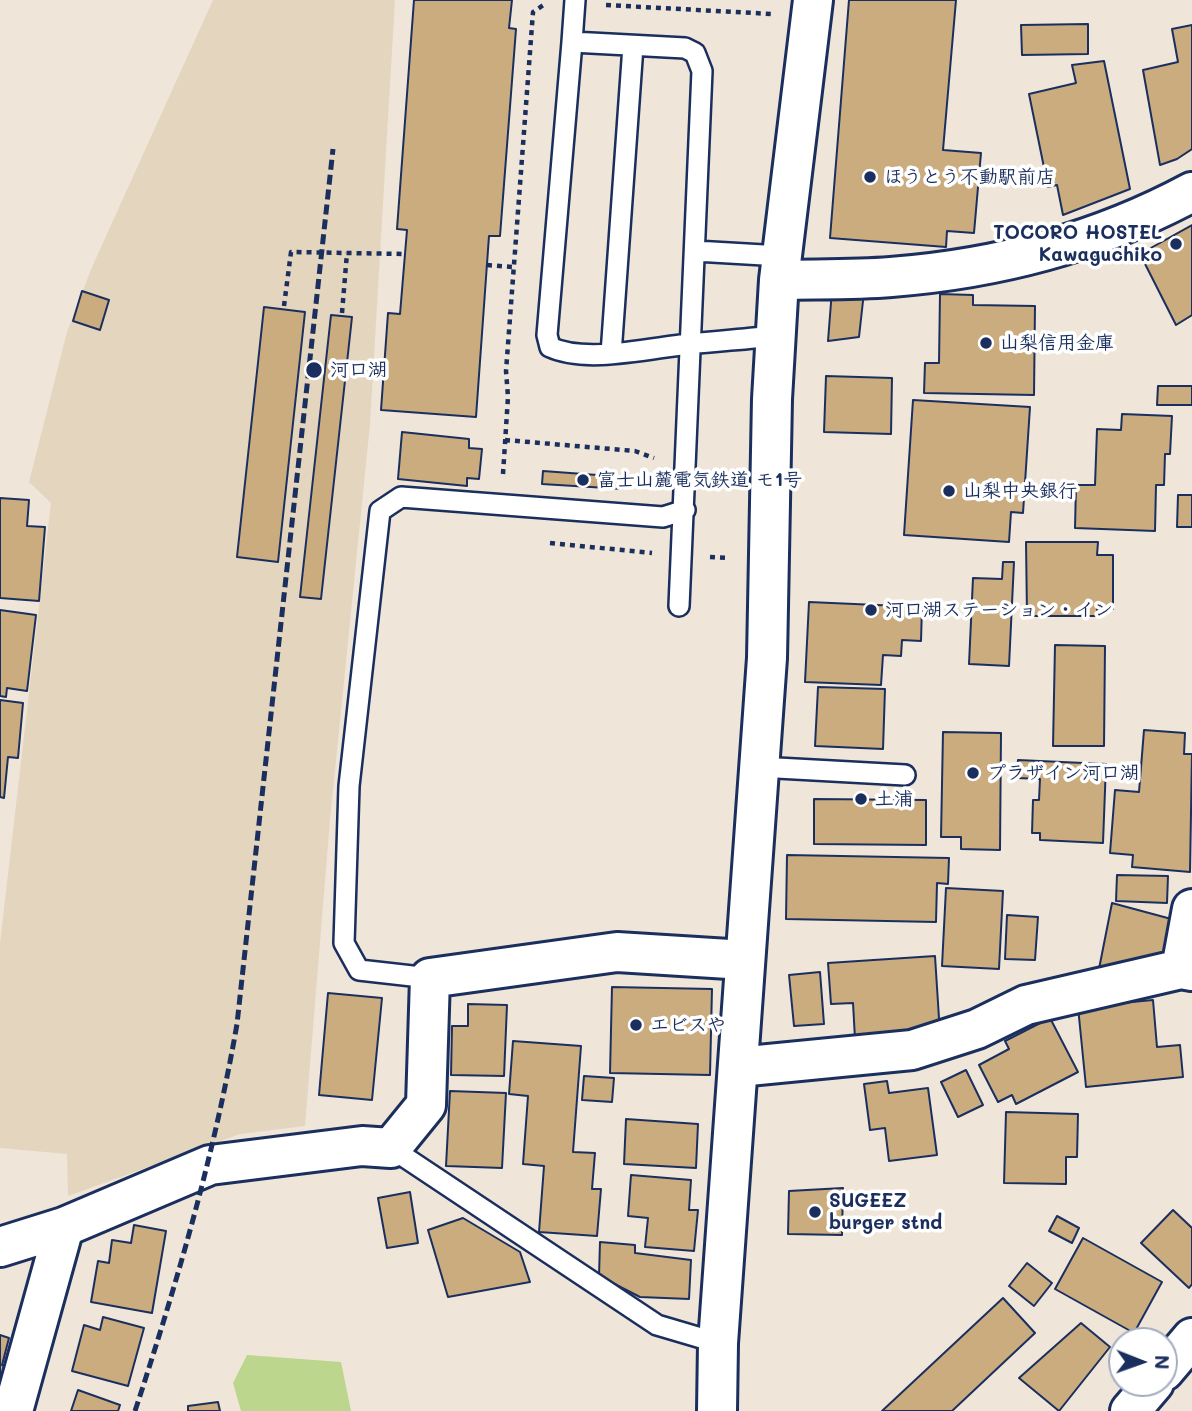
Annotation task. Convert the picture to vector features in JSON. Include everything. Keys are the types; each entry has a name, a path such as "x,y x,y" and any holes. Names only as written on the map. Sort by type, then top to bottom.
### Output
{"main road":[{"path":"717,1411 718,1343 767,658 775,336 780,268 813,0"},
{"path":"780,268 891,277 978,266 1046,253 1113,228 1192,192"},
{"path":"738,1067 912,1050 977,1029 1026,1005 1186,970 1192,909"},
{"path":"0,1247 64,1227 181,1175 217,1163 362,1146 391,1148 426,1105 430,978 617,952 745,960"},
{"path":"13,1411 64,1227"},
{"path":"1178,1354 1192,1338"},
{"path":"1130,1411 1142,1397"}],"lane":[{"path":"575,0 547,335 550,347 561,352 611,354 775,336"},
{"path":"572,42 685,48 699,60 701,125 679,606"},
{"path":"611,354 633,46"},
{"path":"695,251 780,268"},
{"path":"430,978 359,970 344,943 349,786 380,512 401,497 663,517 685,510"},
{"path":"759,767 905,775"},
{"path":"391,1148 657,1325 718,1343"}],"path":[{"path":"284,306 290,252 405,254"},
{"path":"342,313 347,253"},
{"path":"488,265 513,267"},
{"path":"505,440 635,451 662,461 686,461"},
{"path":"537,541 730,558"}],"shaded area":[{"path":"213,0 395,0 370,424 330,820 305,1126 240,1134 68,1196 67,1154 0,1148 0,943 51,503 29,482 67,332 92,267"}],"green space":[{"path":"247,1355 341,1362 351,1411 241,1411 233,1383"}],"building":[{"path":"414,0 512,0 509,28 516,29 500,236 489,236 476,417 381,410 388,313 400,314 407,230 397,229"},
{"path":"849,0 956,0 943,150 981,153 974,233 947,231 946,247 830,238"},
{"path":"1088,24 1088,54 1022,55 1021,25"},
{"path":"1192,25 1192,149 1177,159 1160,165 1143,70 1178,62 1172,29"},
{"path":"1104,61 1130,189 1063,215 1057,185 1048,187 1029,94 1076,83 1072,65"},
{"path":"1192,225 1192,315 1176,325 1140,254"},
{"path":"832,290 864,292 859,337 828,341"},
{"path":"82,291 109,300 100,330 73,321"},
{"path":"940,294 973,295 973,305 1035,306 1034,395 924,393 925,363 939,363"},
{"path":"264,307 305,312 278,562 237,557"},
{"path":"331,315 352,317 321,599 300,597"},
{"path":"826,376 892,378 891,434 824,432"},
{"path":"1158,386 1192,386 1192,405 1157,405"},
{"path":"913,400 1030,407 1023,513 1011,512 1009,542 904,535"},
{"path":"1122,414 1172,416 1170,454 1165,454 1164,485 1156,485 1155,531 1075,528 1076,485 1095,485 1097,429 1121,430"},
{"path":"402,432 469,439 469,448 482,449 479,479 467,478 467,486 398,479"},
{"name":"富士山麓電気鉄道 モ1号","path":"543,471 624,477 623,489 542,484"},
{"path":"1178,495 1192,495 1192,527 1177,527"},
{"path":"0,498 29,500 27,526 45,527 39,601 0,598"},
{"path":"1026,542 1098,542 1097,555 1113,555 1113,609 1097,609 1097,616 1027,616"},
{"path":"1003,562 1014,562 1009,666 969,664 973,578 1002,579"},
{"path":"809,602 922,607 921,641 902,640 901,656 883,655 881,685 805,682"},
{"path":"0,610 36,615 27,691 7,688 6,697 0,696"},
{"path":"1055,645 1105,646 1104,746 1053,746"},
{"path":"818,687 885,689 883,749 815,746"},
{"path":"0,700 23,703 18,758 8,757 4,798 0,797"},
{"path":"1144,730 1185,733 1184,754 1192,754 1190,872 1132,867 1133,855 1110,853 1115,790 1139,792"},
{"path":"943,732 1001,733 1000,850 961,849 961,837 941,837"},
{"path":"1018,760 1106,764 1103,843 1040,840 1040,833 1032,833 1033,800 1039,800 1040,779 1017,778"},
{"path":"814,799 926,800 926,845 814,844"},
{"path":"787,855 949,858 948,884 937,883 936,922 786,919"},
{"path":"1117,875 1168,876 1167,903 1116,901"},
{"path":"946,888 1003,891 999,969 942,966"},
{"path":"1112,903 1175,920 1166,961 1097,979"},
{"path":"1007,915 1038,917 1035,960 1005,959"},
{"path":"935,956 940,1034 855,1039 853,1003 831,1004 828,963"},
{"path":"820,972 824,1024 794,1026 789,975"},
{"path":"612,987 712,989 710,1075 610,1073"},
{"path":"328,993 382,998 372,1100 319,1095"},
{"path":"1153,1000 1157,1047 1180,1045 1183,1077 1086,1087 1078,1007"},
{"path":"468,1004 507,1005 504,1076 451,1075 452,1026 468,1026"},
{"path":"1050,1018 1078,1072 1016,1104 1012,1095 998,1102 979,1065 1009,1049 1005,1041"},
{"path":"513,1041 581,1046 573,1152 595,1153 592,1189 601,1189 597,1236 539,1232 544,1166 523,1164 528,1096 509,1094"},
{"path":"966,1070 983,1105 958,1117 941,1082"},
{"path":"584,1076 614,1078 612,1102 582,1100"},
{"path":"887,1081 889,1093 928,1088 937,1155 889,1161 885,1128 870,1130 864,1084"},
{"path":"450,1091 506,1093 502,1168 446,1166"},
{"path":"1006,1112 1078,1114 1077,1157 1066,1157 1066,1184 1004,1183"},
{"path":"626,1119 698,1124 696,1168 624,1164"},
{"path":"631,1175 691,1180 689,1210 698,1210 694,1251 645,1247 648,1218 628,1216"},
{"name":"SUGEEZ burger stnd","path":"843,1188 842,1235 788,1234 789,1191"},
{"path":"410,1192 418,1243 387,1248 378,1198"},
{"path":"1173,1210 1192,1228 1192,1284 1189,1288 1141,1243"},
{"path":"1057,1216 1079,1228 1072,1243 1049,1231"},
{"path":"463,1218 520,1252 530,1282 448,1297 428,1230"},
{"path":"134,1225 166,1231 152,1313 91,1302 98,1261 109,1263 112,1240 131,1243"},
{"path":"1083,1238 1162,1282 1137,1327 1123,1327 1055,1289"},
{"path":"600,1242 635,1245 635,1253 691,1260 689,1299 640,1297 599,1276"},
{"path":"1027,1263 1052,1283 1034,1306 1009,1286"},
{"path":"1003,1298 1035,1333 952,1411 882,1411"},
{"path":"103,1317 144,1328 128,1386 72,1371 84,1325 100,1330"},
{"path":"1081,1323 1108,1345 1108,1350 1059,1411 1019,1378"},
{"path":"0,1335 9,1338 2,1365 7,1367 0,1394"},
{"path":"78,1390 120,1405 118,1411 71,1411"},
{"path":"218,1402 220,1411 188,1411 188,1406"}],"railway":[{"path":"135,1411 193,1219 237,1024 333,149"}],"place":[{"name":"ほうとう不動駅前店","path":"870,177"},
{"name":"TOCORO HOSTEL Kawaguchiko","path":"1176,244"},
{"name":"山梨信用金庫","path":"986,343"},
{"name":"河口湖","path":"314,370"},
{"name":"富士山麓電気鉄道 モ1号","path":"583,480"},
{"name":"山梨中央銀行","path":"949,491"},
{"name":"河口湖ステーション・イン","path":"871,610"},
{"name":"プラザイン河口湖","path":"973,773"},
{"name":"土浦","path":"861,799"},
{"name":"エビスや","path":"636,1025"},
{"name":"SUGEEZ burger stnd","path":"815,1212"}]}
